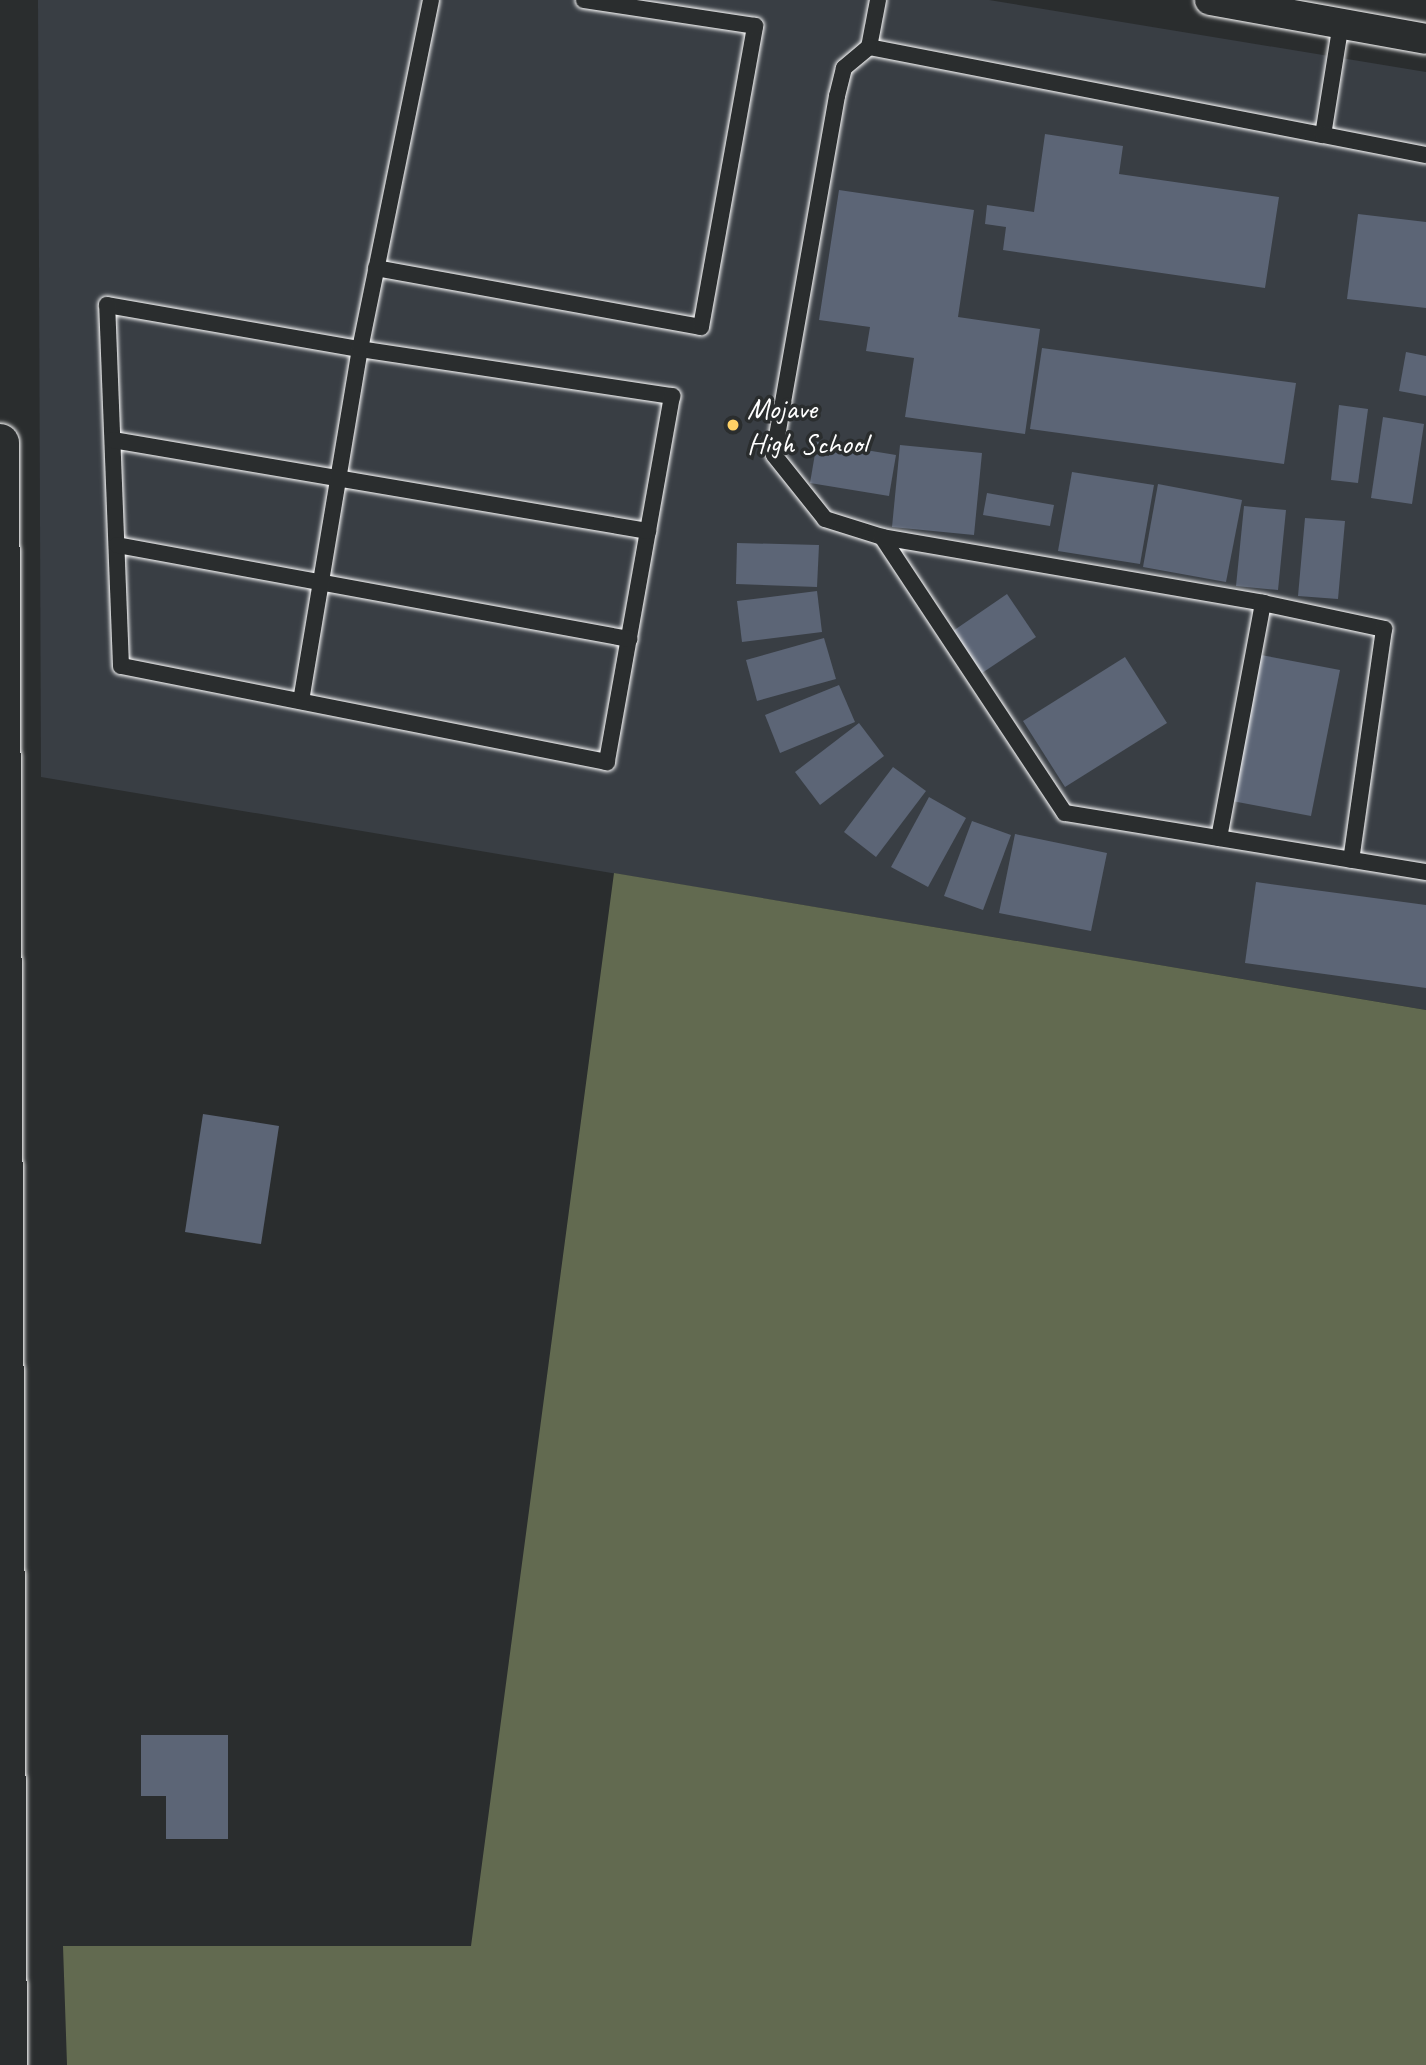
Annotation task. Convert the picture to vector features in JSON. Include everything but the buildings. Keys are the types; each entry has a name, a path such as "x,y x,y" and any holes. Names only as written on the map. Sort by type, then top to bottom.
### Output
{"street":[{"path":"1210,0 1426,39"},
{"path":"0,443 8,2065"}],"lane":[{"path":"302,702 360,349 431,0"},
{"path":"376,268 701,327 755,26 584,0"},
{"path":"878,0 869,47 844,68 837,96 774,455 825,519 882,537 1263,603 1384,629 1351,860"},
{"path":"1323,135 1341,23"},
{"path":"869,47 1426,155"},
{"path":"107,304 360,349 672,396 607,762 121,666 107,304"},
{"path":"113,440 648,531"},
{"path":"882,537 1065,813 1426,872"},
{"path":"117,545 629,639"},
{"path":"1219,838 1263,603"}],"shaded area":[{"name":"Mojave High School","path":"38,0 989,0 1426,72 1426,1010 41,777"}],"green space":[{"path":"614,873 1426,1010 1426,2065 67,2065 63,1946 471,1946"}],"place":[{"name":"Mojave High School","path":"733,425"}]}
